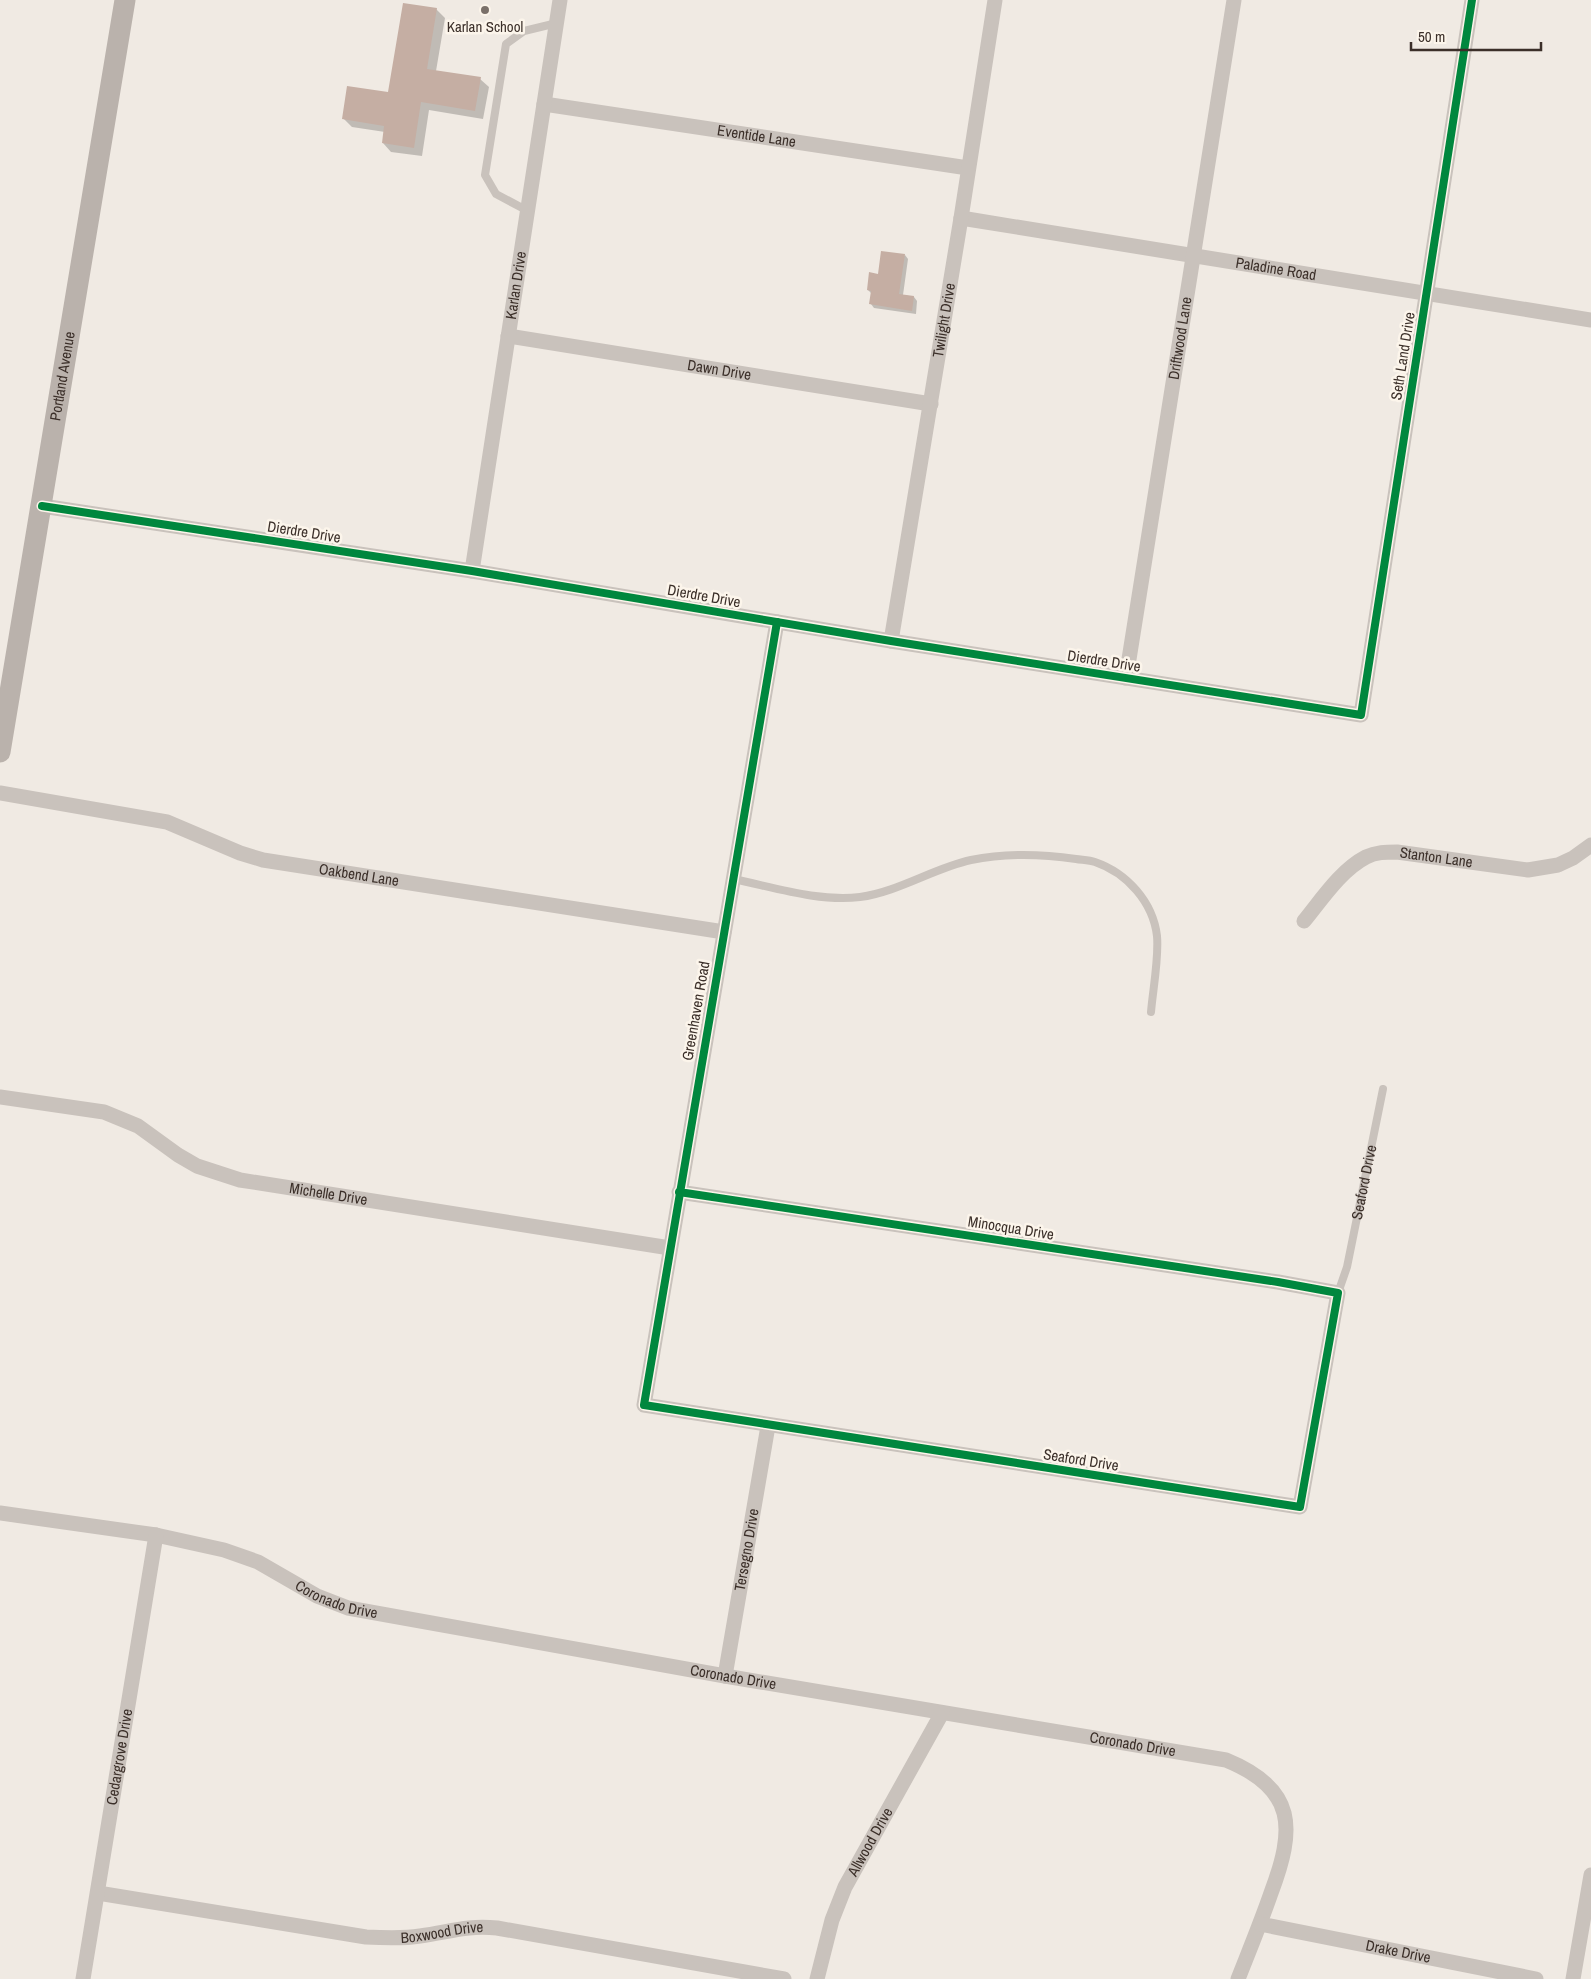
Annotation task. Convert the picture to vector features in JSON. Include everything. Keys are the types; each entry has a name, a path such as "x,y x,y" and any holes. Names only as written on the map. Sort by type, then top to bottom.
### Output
{"main road":[{"name":"Portland Avenue","path":"0,752 124,0"}],"street":[{"name":"Karlan Drive","path":"472,571 560,0"},
{"name":"Twilight Drive","path":"892,642 995,0"},
{"name":"Driftwood Lane","path":"1126,678 1234,0"},
{"name":"Seth Land Drive","path":"1361,715 1472,0"},
{"name":"Eventide Lane","path":"544,104 968,168"},
{"name":"Paladine Road","path":"961,218 1591,320"},
{"name":"Dawn Drive","path":"508,336 931,404"},
{"name":"Dierdre Drive","path":"42,506 472,571 892,642 1361,715"},
{"name":"Greenhaven Road","path":"644,1405 777,622"},
{"name":"Oakbend Lane","path":"0,793 167,822 240,853 263,860 724,932"},
{"name":"Stanton Lane","path":"1304,921 1346,872 1367,856 1380,852 1397,852 1528,870 1558,865 1573,858 1591,844"},
{"name":"Michelle Drive","path":"0,1097 104,1112 120,1117 138,1126 178,1155 197,1166 240,1180 670,1248"},
{"name":"Minocqua Drive","path":"679,1192 1338,1293"},
{"name":"Seaford Drive","path":"644,1405 768,1426 1300,1507 1338,1293"},
{"name":"Tersegno Drive","path":"726,1676 768,1426"},
{"name":"Coronado Drive","path":"0,1513 202,1544 258,1562 317,1596 348,1608 726,1676 1226,1760 1263,1780 1276,1795 1282,1808 1287,1836 1281,1868 1238,1979"},
{"name":"Cedargrove Drive","path":"83,1979 156,1536"},
{"name":"Allwood Drive","path":"818,1979 832,1920 845,1887 942,1713"},
{"path":"1573,1979 1591,1875"},
{"name":"Boxwood Drive","path":"98,1893 366,1937 403,1938 463,1927 497,1928 784,1979"},
{"name":"Drake Drive","path":"1260,1924 1536,1979"}],"lane":[{"path":"528,211 496,194 484,175 506,44 524,32 557,23"},
{"path":"733,879 819,896 859,897 888,890 970,860 1006,856 1052,855 1095,862 1126,879 1142,896 1150,910 1157,936 1151,1012"},
{"name":"Seaford Drive","path":"1338,1293 1347,1267 1383,1089"}],"building":[{"path":"403,3 437,8 427,69 481,77 475,111 421,102 414,148 382,143 384,126 342,119 347,86 388,92"},
{"path":"881,251 905,254 899,294 914,296 912,311 869,304 871,291 867,290 869,272 878,274"}],"cycle path":[{"path":"42,506 472,571 891,641 1361,715 1472,0"},
{"path":"679,1192 1278,1282 1338,1293 1300,1507 644,1405 677,1209 694,1111 777,622"}],"place":[{"name":"Karlan School","path":"485,10"}]}
